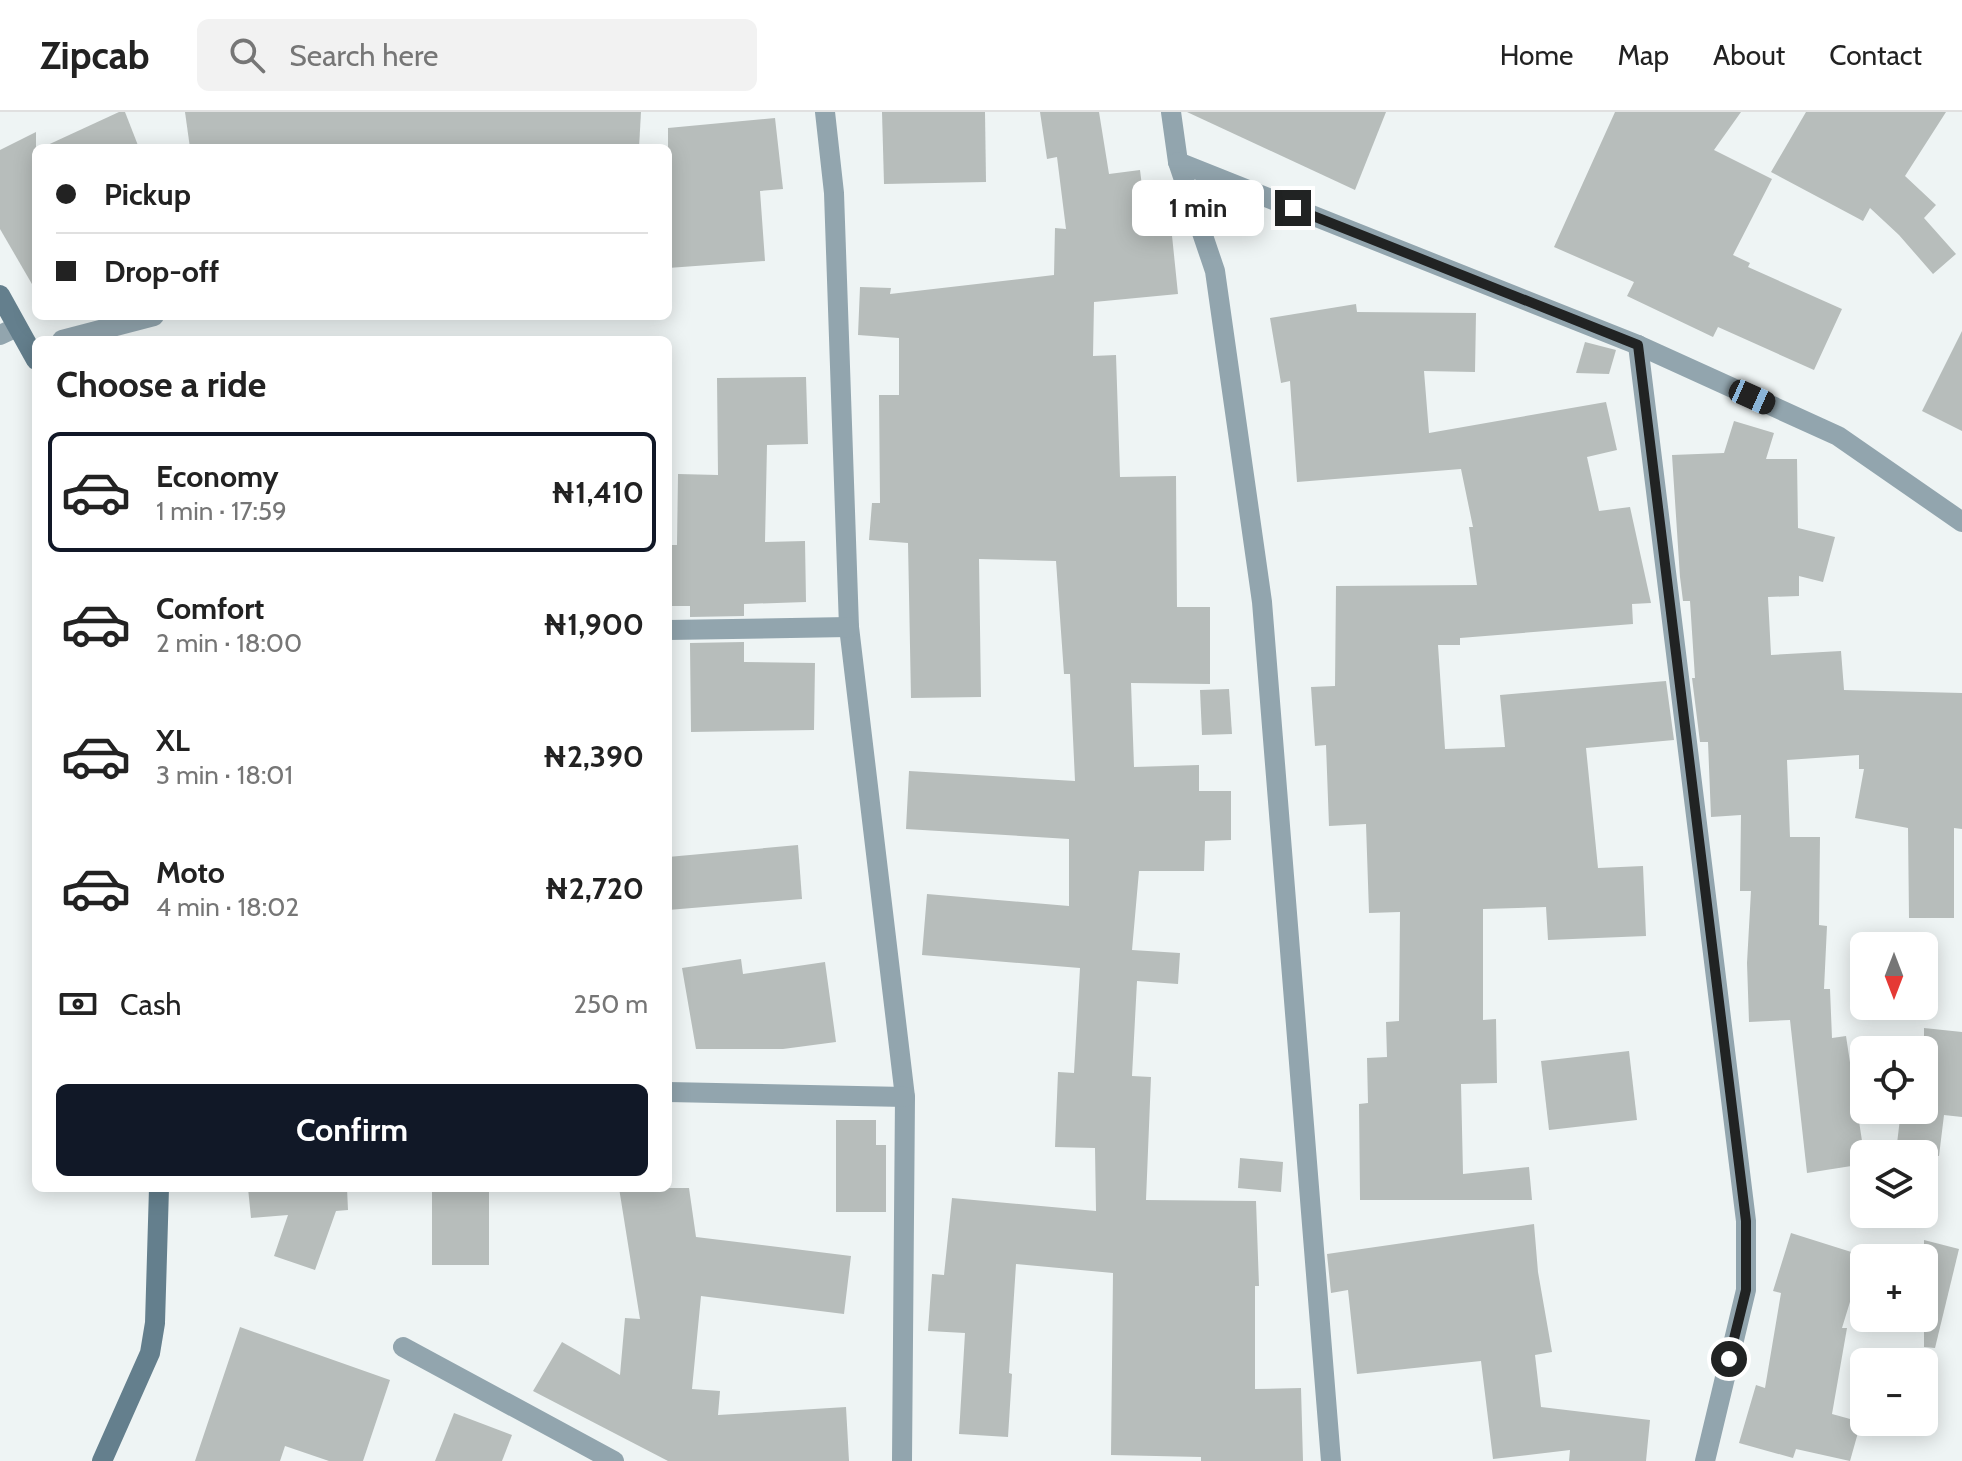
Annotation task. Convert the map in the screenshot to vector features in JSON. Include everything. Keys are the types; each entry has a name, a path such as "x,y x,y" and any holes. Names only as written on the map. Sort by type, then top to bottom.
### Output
{"street":[{"path":"825,112 834,193 849,627 905,1097 902,1461"},
{"path":"1171,112 1178,162 1215,271 1262,602 1332,1461"},
{"path":"1178,162 1638,345 1838,436 1962,522"},
{"path":"0,295 9,331 32,350"},
{"path":"77,336 139,320"},
{"path":"1638,345 1746,1221 1746,1290 1705,1461"},
{"path":"672,630 849,627"},
{"path":"672,1092 905,1097"},
{"path":"102,1461 150,1353 155,1323 159,1192"},
{"path":"403,1347 614,1461"}],"building":[{"path":"125,112 137,144 50,144"},
{"path":"185,112 641,112 639,144 189,144"},
{"path":"882,112 985,112 986,182 884,184"},
{"path":"1040,112 1099,112 1109,174 1140,170 1146,218 1170,216 1178,294 1094,302 1093,356 1116,355 1120,477 1176,476 1177,607 1210,607 1210,684 1131,683 1134,767 1199,765 1199,791 1231,791 1231,840 1205,841 1204,871 1139,871 1132,950 1180,953 1178,984 1137,981 1132,1076 1151,1077 1146,1200 1256,1201 1259,1286 1255,1286 1255,1389 1301,1388 1303,1461 1201,1461 1201,1457 1111,1455 1113,1273 1016,1264 1008,1437 959,1434 965,1333 928,1331 932,1274 944,1275 952,1198 1096,1211 1095,1148 1055,1147 1058,1072 1074,1073 1080,968 922,955 927,894 1069,906 1069,839 906,829 909,771 1075,781 1070,674 1064,674 1056,561 979,559 981,697 911,698 908,543 869,540 872,503 880,503 879,395 899,395 899,338 858,335 860,287 891,288 890,294 1054,275 1055,228 1066,229 1057,157 1047,159"},
{"path":"1187,112 1386,112 1355,190"},
{"path":"1615,112 1741,112 1714,150 1772,179 1733,255 1750,263 1748,267 1842,309 1814,370 1718,327 1713,337 1627,296 1634,282 1554,247"},
{"path":"1806,112 1946,112 1905,176 1936,205 1924,218 1956,254 1933,274 1870,208 1863,221 1771,172"},
{"path":"775,118 783,189 760,191 765,261 672,268 672,144 668,144 668,128"},
{"path":"36,132 36,144 32,144 32,284 0,229 0,150"},
{"path":"1356,304 1357,312 1476,313 1475,372 1424,371 1429,433 1606,402 1617,450 1587,457 1599,511 1630,507 1651,603 1632,604 1633,624 1460,638 1460,645 1438,645 1445,749 1505,747 1500,695 1666,681 1674,740 1586,748 1598,868 1643,866 1646,936 1548,940 1546,907 1483,909 1483,1020 1496,1019 1497,1083 1461,1084 1463,1174 1529,1167 1532,1200 1360,1200 1359,1104 1368,1103 1367,1058 1387,1057 1386,1022 1399,1021 1400,912 1369,913 1366,824 1329,826 1326,745 1315,746 1311,687 1335,686 1336,586 1477,585 1469,527 1473,527 1461,469 1297,482 1290,381 1281,383 1270,318"},
{"path":"1962,331 1962,431 1922,411"},
{"path":"1585,342 1616,350 1609,374 1576,373"},
{"path":"806,377 808,444 767,445 765,542 805,541 806,602 744,604 744,616 690,617 690,606 672,606 672,545 677,545 678,474 718,475 717,378"},
{"path":"1734,421 1774,433 1766,459 1797,459 1798,528 1835,537 1823,582 1799,576 1799,596 1768,597 1771,655 1841,651 1844,690 1962,693 1962,829 1954,828 1954,918 1909,918 1908,828 1855,818 1864,769 1859,769 1859,755 1787,760 1790,837 1820,837 1819,925 1827,926 1824,989 1830,989 1832,1038 1846,1036 1850,1062 1850,1124 1859,1124 1862,1140 1850,1140 1850,1166 1807,1173 1790,1020 1749,1022 1747,963 1751,891 1740,891 1741,815 1711,817 1708,742 1700,742 1692,678 1695,678 1690,601 1683,601 1680,577 1672,455 1724,453"},
{"path":"744,642 744,662 815,663 814,730 691,732 690,643"},
{"path":"1229,689 1232,734 1202,735 1200,690"},
{"path":"798,845 802,899 672,910 672,857"},
{"path":"741,959 743,974 825,962 836,1042 783,1049 696,1049 682,968"},
{"path":"1924,1028 1962,1032 1962,1117 1944,1115 1939,1156 1938,1140 1897,1140 1899,1124 1938,1124 1938,1036 1924,1036"},
{"path":"1629,1051 1637,1120 1549,1130 1541,1061"},
{"path":"836,1120 876,1120 876,1145 886,1145 886,1212 836,1212"},
{"path":"1240,1158 1283,1162 1281,1192 1238,1188"},
{"path":"672,1188 689,1188 696,1237 851,1256 844,1314 701,1296 692,1389 720,1391 718,1415 846,1407 849,1461 668,1461 533,1391 562,1342 620,1375 625,1318 640,1319 620,1192 672,1192"},
{"path":"248,1192 347,1192 348,1210 336,1211 315,1270 274,1256 288,1215 251,1218"},
{"path":"432,1192 489,1192 489,1265 432,1265"},
{"path":"1534,1224 1538,1272 1552,1352 1535,1355 1541,1407 1650,1420 1646,1461 1569,1461 1570,1450 1493,1459 1481,1361 1357,1374 1348,1290 1331,1293 1327,1254"},
{"path":"1791,1233 1850,1252 1850,1302 1842,1328 1847,1328 1832,1414 1850,1419 1850,1436 1857,1436 1850,1461 1796,1449 1793,1458 1739,1443 1756,1385 1765,1388 1781,1293 1773,1291"},
{"path":"1924,1240 1959,1249 1935,1348 1924,1347 1924,1332 1938,1332 1938,1244 1924,1244"},
{"path":"240,1327 390,1380 363,1461 329,1461 285,1446 280,1461 195,1461"},
{"path":"454,1413 512,1435 502,1461 435,1461"}],"route":[{"path":"1293,208 1638,345 1746,1221 1746,1290 1729,1359"}]}
